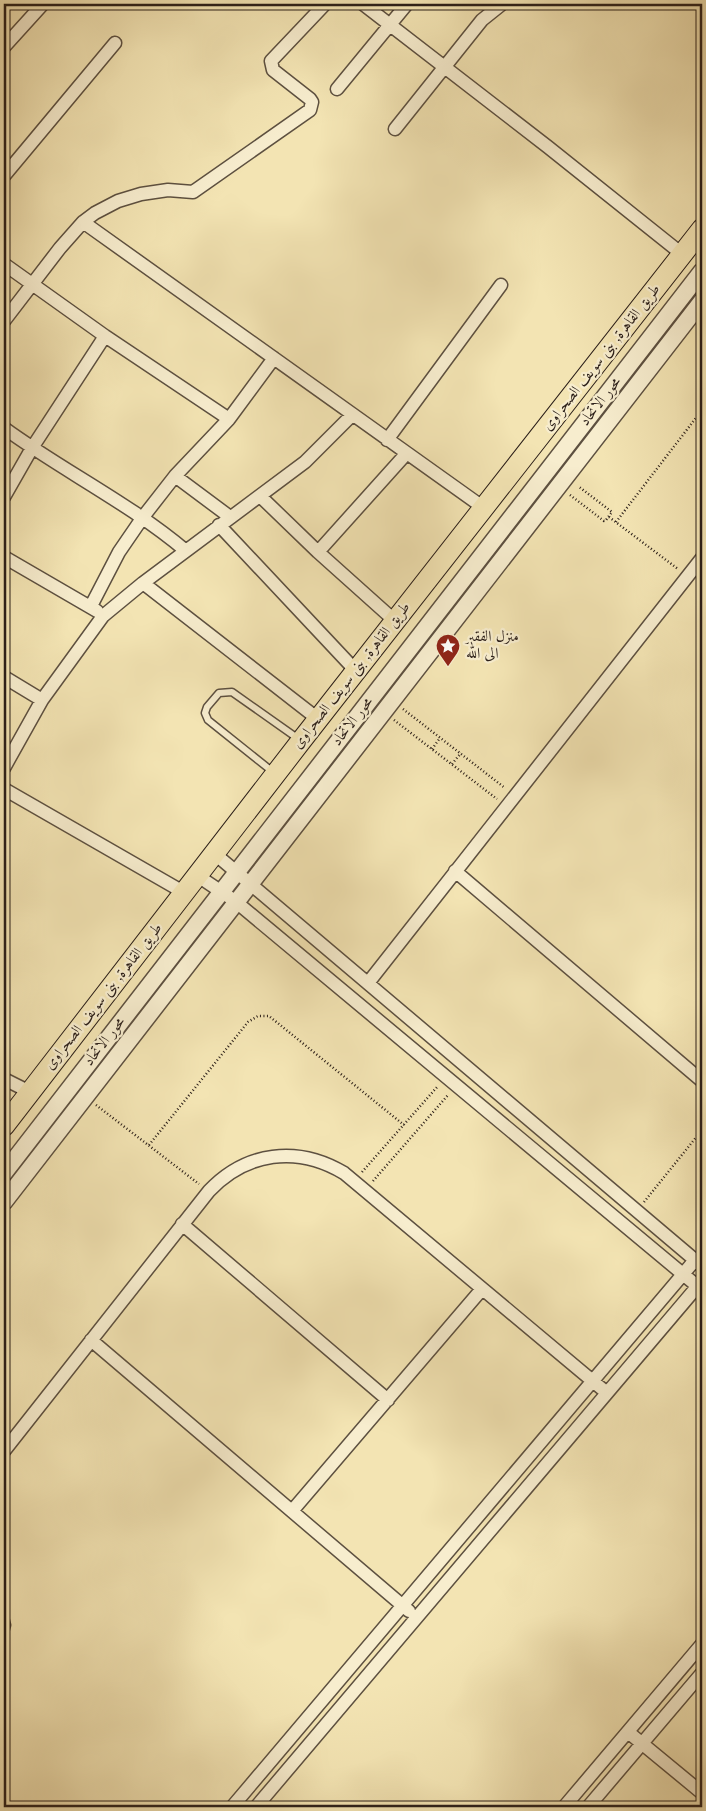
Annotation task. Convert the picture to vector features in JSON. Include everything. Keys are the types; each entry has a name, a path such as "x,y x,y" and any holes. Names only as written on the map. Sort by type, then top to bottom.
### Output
{"main road":[{"name":"طريق القاهرة, بنى سويف الصحراوى","path":"4,1126 300,741 702,229"}],"street":[{"path":"4,47 43,4"},
{"path":"4,321 30,284 83,222 118,201 141,194 168,190 187,192 197,190 310,110 312,102 310,99 274,70 271,61 326,4"},
{"path":"363,4 682,254"},
{"path":"337,90 407,4"},
{"path":"395,129 482,20 502,4"},
{"path":"4,176 115,43"},
{"path":"83,222 484,508"},
{"path":"4,264 105,336 229,419"},
{"name":"محور الاتحاد","path":"4,1173 702,271"},
{"path":"387,440 501,285"},
{"name":"محور الاتحاد","path":"4,1202 702,302"},
{"path":"4,497 32,448 105,336"},
{"path":"91,606 119,552 143,517 175,476 229,419 274,358"},
{"path":"4,768 42,700 103,616 143,582 305,462 352,415"},
{"path":"4,428 32,448 143,517 186,551"},
{"path":"318,552 406,454"},
{"path":"175,476 230,517"},
{"path":"260,496 318,552 395,621"},
{"path":"219,525 356,671"},
{"path":"4,557 91,606 103,616"},
{"path":"368,983 702,558"},
{"path":"143,582 318,719"},
{"path":"4,677 42,700"},
{"path":"4,789 184,893"},
{"path":"215,854 699,1263 683,1274 232,1807"},
{"path":"455,871 702,1081"},
{"path":"198,876 235,902 447,1075 683,1274 701,1286 607,1393 256,1807"},
{"path":"4,1079 30,1092"},
{"path":"4,1451 209,1191 218,1181 240,1166 266,1156 307,1157 320,1160 338,1169 607,1393"},
{"path":"182,1224 388,1400"},
{"path":"292,1511 482,1289"},
{"path":"91,1340 417,1618"},
{"path":"564,1807 702,1644"},
{"path":"588,1807 702,1673"},
{"path":"628,1732 702,1793"}],"lane":[{"path":"276,774 208,720 205,713 207,707 219,693 232,692 300,741"},
{"path":"4,1613 7,1625 4,1636"}],"path":[{"path":"616,522 702,410"},
{"path":"562,482 612,512 609,517 604,521 562,482"},
{"path":"609,517 687,576"},
{"path":"388,706 441,738 514,795"},
{"path":"388,706 432,749 506,806"},
{"path":"432,749 441,738"},
{"path":"452,764 461,753"},
{"path":"149,1145 248,1022 263,1016 268,1016 404,1125"},
{"path":"354,1182 447,1075"},
{"path":"365,1190 457,1084"},
{"path":"85,1097 209,1191"},
{"path":"637,1210 702,1130"}],"place":[{"name":"منزل الفقير الى الله","path":"448,667"}]}
